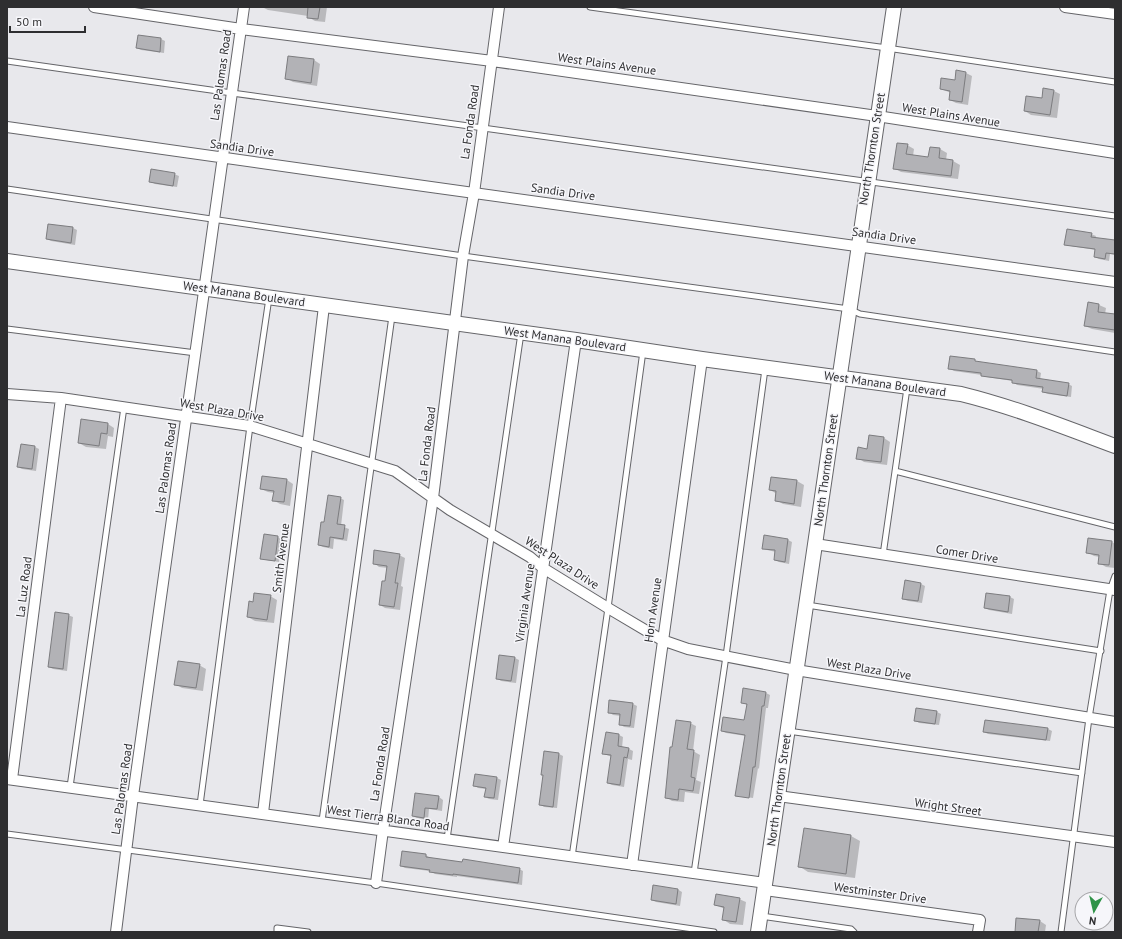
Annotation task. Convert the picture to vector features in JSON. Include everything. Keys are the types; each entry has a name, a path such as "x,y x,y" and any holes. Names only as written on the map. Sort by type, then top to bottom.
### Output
{"street":[{"name":"West Plains Avenue","path":"94,7 241,29 492,61 877,116 1115,153"},
{"name":"Las Palomas Road","path":"116,932 133,796 244,7"},
{"name":"La Fonda Road","path":"376,883 434,498 463,256 474,193 499,7"},
{"name":"North Thornton Street","path":"758,932 894,7"},
{"path":"1065,7 1115,14"},
{"name":"Sandia Drive","path":"7,126 223,159 1115,282"},
{"name":"West Manana Boulevard","path":"7,261 324,306 521,332 765,368 960,394 992,402 1031,415 1115,446"},
{"name":"Smith Avenue","path":"263,813 324,306"},
{"name":"Virginia Avenue","path":"503,847 576,340"},
{"name":"Horn Avenue","path":"632,865 702,359"},
{"name":"West Plaza Drive","path":"7,394 61,398 250,426 395,471 434,498 530,557 543,568 608,608 662,640 688,649 796,670 1115,722"},
{"name":"La Luz Road","path":"9,779 61,398"},
{"name":"Comer Drive","path":"815,544 1112,590"},
{"name":"West Tierra Blanca Road","path":"9,779 322,821 694,874 765,886"},
{"name":"Wright Street","path":"778,796 1115,842"},
{"name":"Westminster Drive","path":"765,886 980,920 978,932"}],"lane":[{"path":"590,7 888,48 1115,82"},
{"path":"7,61 482,128 868,180 1115,216"},
{"path":"7,189 463,256 849,309 860,314 1115,352"},
{"path":"200,805 250,426 269,298"},
{"path":"322,821 392,315"},
{"path":"7,328 196,353"},
{"path":"447,839 521,332"},
{"path":"572,857 643,350"},
{"path":"694,874 726,656 765,368"},
{"path":"883,554 907,387"},
{"path":"70,787 124,407"},
{"path":"895,472 1115,527"},
{"path":"1061,932 1089,718 1115,576"},
{"path":"806,605 1101,651"},
{"path":"787,731 1082,773"},
{"path":"7,834 376,883 714,932"},
{"path":"761,916 851,928 854,932"},
{"path":"277,932 277,928 308,932"}],"building":[{"path":"308,7 320,7 318,19 307,18"},
{"path":"138,35 161,38 160,52 136,48"},
{"path":"288,56 314,59 311,83 285,79"},
{"path":"956,70 966,72 962,102 949,100 950,91 940,89 941,78 955,80"},
{"path":"1043,88 1054,90 1050,115 1024,111 1026,96 1042,98"},
{"path":"897,143 908,144 906,154 928,157 930,147 940,148 939,158 953,160 951,176 893,169"},
{"path":"151,169 175,173 173,186 149,182"},
{"path":"48,224 73,227 71,243 46,239"},
{"path":"1067,229 1092,233 1091,237 1115,240 1115,254 1106,253 1105,259 1094,257 1095,249 1064,245"},
{"path":"1088,302 1099,304 1098,312 1115,314 1115,330 1084,326"},
{"path":"950,356 1037,370 1036,378 1069,383 1067,396 1042,392 1043,387 1012,383 1012,380 981,376 981,373 948,369"},
{"path":"81,419 108,423 107,434 101,433 99,446 78,443"},
{"path":"869,435 884,437 881,462 856,459 858,447 867,449"},
{"path":"21,444 35,446 32,469 17,467"},
{"path":"262,476 287,479 284,502 272,501 274,491 260,489"},
{"path":"771,477 797,480 794,504 775,501 776,491 769,490"},
{"path":"328,495 341,497 337,524 345,525 343,539 330,537 329,547 318,545 321,522 324,522"},
{"path":"264,534 278,536 275,561 260,559"},
{"path":"764,535 788,539 785,562 774,560 775,550 762,549"},
{"path":"1088,538 1112,541 1109,565 1098,564 1099,555 1086,553"},
{"path":"374,550 400,554 395,583 398,583 394,607 379,605 382,581 385,581 387,566 373,564"},
{"path":"905,580 921,583 918,601 902,599"},
{"path":"254,593 271,595 267,620 247,617 249,601 253,602"},
{"path":"986,593 1010,596 1008,612 984,608"},
{"path":"55,612 69,614 63,669 48,667"},
{"path":"499,655 515,657 511,681 496,679"},
{"path":"178,661 200,664 196,688 174,685"},
{"path":"743,688 766,692 764,706 762,706 755,767 753,767 749,798 735,796 745,735 721,731 723,717 744,720 747,704 741,703"},
{"path":"609,700 633,703 630,726 619,725 620,714 608,713"},
{"path":"916,708 937,711 935,724 914,721"},
{"path":"676,720 691,722 687,749 694,750 691,777 695,778 693,791 679,789 678,800 665,798 670,747 672,747"},
{"path":"985,720 1048,728 1046,740 983,732"},
{"path":"606,732 619,734 618,746 629,748 627,758 624,757 620,785 607,783 611,755 602,754"},
{"path":"544,751 559,753 553,807 539,805 543,775 541,775"},
{"path":"475,774 497,777 494,798 484,797 486,788 473,786"},
{"path":"415,793 439,796 437,809 425,808 424,818 412,816"},
{"path":"804,828 851,835 846,874 798,867"},
{"path":"402,851 426,854 426,857 462,862 463,859 520,868 518,883 429,872 430,870 400,866"},
{"path":"653,885 678,889 676,904 651,900"},
{"path":"716,894 740,898 736,922 722,920 724,907 714,905"},
{"path":"1016,918 1040,920 1038,932 1015,932"}]}
